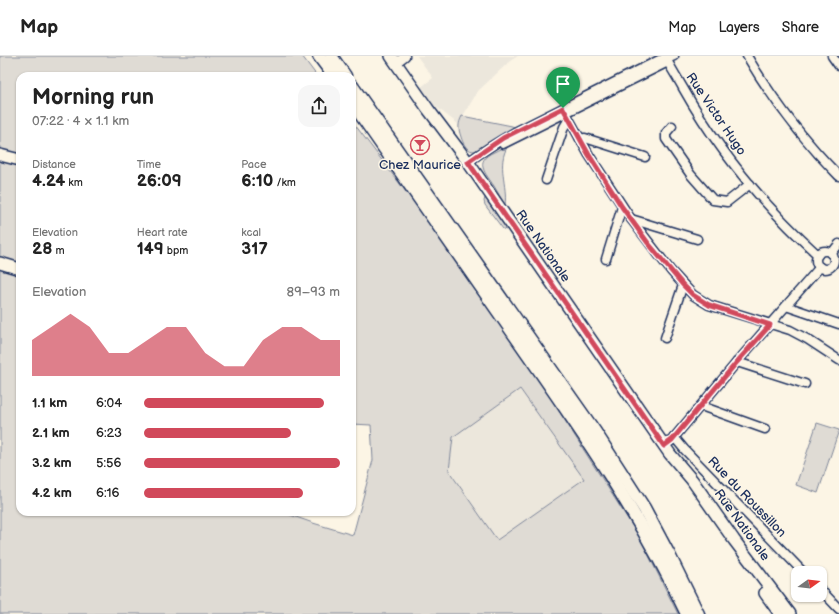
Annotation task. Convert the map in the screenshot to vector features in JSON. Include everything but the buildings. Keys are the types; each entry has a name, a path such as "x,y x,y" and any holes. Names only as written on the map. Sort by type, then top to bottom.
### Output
{"highway":[{"path":"319,56 331,72"},
{"path":"331,56 342,72"},
{"path":"356,92 595,432 644,508 698,614"},
{"path":"356,108 587,439 635,514 660,559 686,614"}],"main road":[{"name":"Rue Nationale","path":"397,58 428,109 468,162 667,450 687,484 780,614"},
{"path":"0,156 16,159"},
{"path":"0,264 16,268"},
{"name":"Rue Nationale","path":"667,450 692,480 734,540 790,614"}],"street":[{"path":"747,56 764,84 792,123 839,176"},
{"path":"832,56 839,66"},
{"path":"468,162 492,147 503,138 551,117 566,114 590,98 629,78 659,60 669,57"},
{"name":"Rue Victor Hugo","path":"669,57 691,102 711,133 750,184 787,226 818,255"},
{"path":"566,114 622,207 671,271 693,295 709,305 790,330 807,338 839,360"},
{"path":"546,180 567,122 566,114"},
{"path":"672,126 666,133 666,139 691,175 713,200 727,202 750,184"},
{"path":"580,139 586,138 645,157"},
{"path":"606,259 622,207"},
{"path":"631,219 697,239"},
{"path":"831,254 839,244"},
{"path":"826,251 831,254 834,260 834,269 820,267 816,263 818,255 826,251"},
{"path":"667,450 674,437 820,267"},
{"path":"665,338 683,285"},
{"path":"786,306 839,324"},
{"path":"737,362 805,384"},
{"path":"700,406 765,429"},
{"name":"Rue du Roussillon","path":"674,437 797,566"},
{"path":"827,597 839,609"}],"shaded area":[{"path":"0,56 302,56 314,72 16,72 16,516 293,516 353,535 373,460 371,425 356,424 356,126 464,268 527,361 640,538 678,614 0,614","holes":["520,389 584,479 497,540 449,471 453,437"]},
{"path":"417,56 518,56 510,61 478,91 458,124 430,102 421,87 433,78"},
{"path":"462,116 514,127 494,141 473,151 467,148 464,144 459,131"},
{"path":"508,146 503,160 505,205 485,172 483,164 484,159 488,156 499,149"},
{"path":"485,198 487,198 507,228 506,230 503,229 485,205"},
{"path":"520,389 584,479 497,540 449,470 453,437"},
{"path":"817,423 839,430 818,493 796,485"}],"place":[{"name":"Chez Maurice","path":"420,145"}],"route":[{"path":"563,108 589,155 622,207 648,243 683,285 700,301 770,325 672,440 664,446 468,162 492,147 503,138 563,108"}]}
